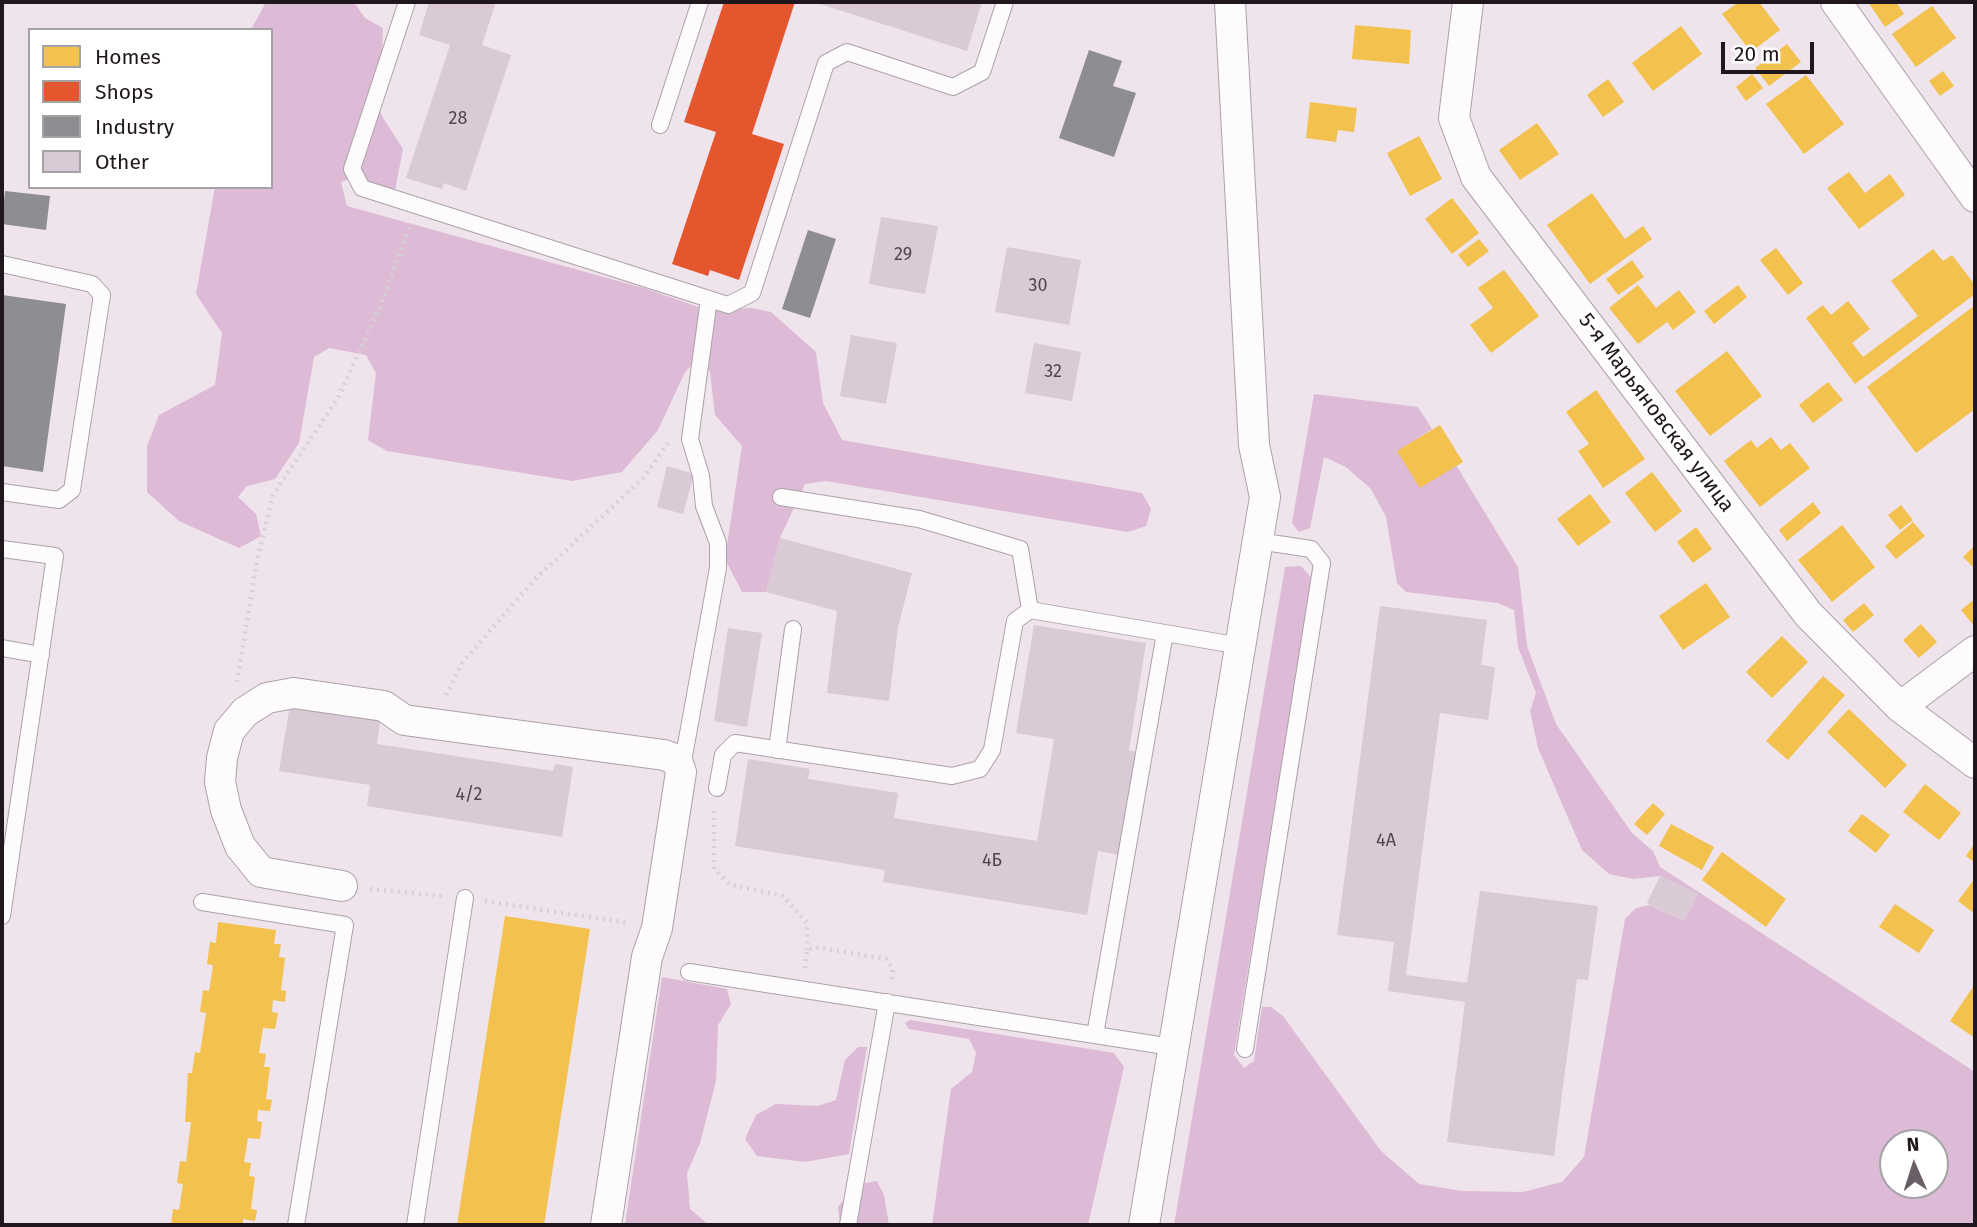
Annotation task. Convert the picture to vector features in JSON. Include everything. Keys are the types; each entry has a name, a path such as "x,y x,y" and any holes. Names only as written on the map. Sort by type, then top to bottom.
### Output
{"street":[{"path":"1144,1225 1265,497 1254,445 1230,2"},
{"name":"5-я Марьяновская улица","path":"1468,2 1454,118 1476,177 1808,614 1900,707 1975,763"},
{"path":"1836,2 1975,197"},
{"path":"1900,707 1975,651"},
{"path":"342,886 261,872 240,846 226,810 220,782 229,732 245,712 267,698 294,693 384,706 404,720 664,755 677,760 681,772 657,928 647,957 606,1225"}],"lane":[{"path":"407,2 352,169 362,188 728,305 752,293 826,63 847,52 953,87 982,72 1004,2"},
{"path":"660,125 700,2"},
{"path":"2,264 92,284 102,295 72,490 59,500 2,492"},
{"path":"681,772 718,568 718,543 704,506 701,476 690,439 709,299"},
{"path":"781,497 919,519 1020,550 1030,610"},
{"path":"1245,1049 1322,563 1311,549 1258,541"},
{"path":"2,549 55,556 2,916"},
{"path":"717,788 723,755 735,743 952,776 980,769 992,750 1015,621 1030,610 1241,646"},
{"path":"777,750 793,629"},
{"path":"1095,1035 1165,633"},
{"path":"2,648 41,655"},
{"path":"415,1225 464,898"},
{"path":"202,902 345,925 296,1225"},
{"path":"689,971 1172,1047"},
{"path":"848,1225 887,1002"}],"path":[{"path":"229,732 257,560 273,495 338,398 383,300 417,205"},
{"path":"431,723 462,663 534,579 643,478 675,435"},
{"path":"717,788 712,831 714,869 731,885 783,896 807,923 802,989"},
{"path":"342,886 464,898 657,928"},
{"path":"807,950 815,947 886,959 893,968 887,1002"}],"shaded area":[{"path":"266,2 354,2 365,18 383,28 382,54 373,85 382,116 403,149 395,190 378,192 357,176 341,182 347,206 647,289 707,310 752,308 771,312 816,352 823,403 842,440 1142,493 1151,509 1146,526 1128,532 826,481 805,484 780,538 766,592 742,592 725,559 742,446 715,415 710,371 699,358 685,372 658,430 622,472 572,481 387,451 368,440 376,373 366,355 329,348 314,357 299,443 275,479 247,486 238,497 256,514 261,536 239,548 179,521 147,492 147,446 159,415 215,385 222,333 196,294 215,189 273,189 273,28 252,28"},
{"path":"1314,394 1418,407 1432,429 1398,451 1456,465 1518,567 1527,646 1556,724 1632,833 1653,851 1660,867 1975,1072 1975,1225 1174,1225 1285,567 1301,566 1312,579 1234,1055 1244,1068 1254,1061 1262,1007 1271,1007 1283,1016 1381,1151 1419,1184 1462,1191 1523,1192 1562,1182 1584,1157 1625,919 1636,908 1650,905 1684,921 1698,894 1660,876 1633,879 1609,874 1582,850 1538,748 1530,711 1536,693 1518,647 1514,610 1498,603 1406,592 1397,583 1386,517 1371,489 1346,467 1324,457 1310,528 1299,532 1292,523"},
{"path":"662,977 727,989 731,1004 718,1025 716,1081 700,1143 687,1173 690,1209 709,1225 625,1225"},
{"path":"910,1020 1114,1053 1124,1067 1088,1225 932,1225 951,1089 972,1072 976,1053 969,1039 909,1029 905,1023"},
{"path":"858,1047 867,1047 849,1154 805,1162 757,1156 745,1139 756,1115 776,1104 818,1106 836,1100 845,1060"},
{"path":"877,1181 884,1195 889,1225 840,1225 838,1207 856,1185"}],"building: Homes":[{"path":"1739,2 1759,2 1780,30 1751,52 1722,14"},
{"path":"1868,2 1896,2 1904,14 1885,27"},
{"path":"1932,6 1956,38 1916,67 1892,34"},
{"path":"1355,25 1411,30 1409,64 1352,59"},
{"path":"1681,26 1702,54 1653,91 1632,63"},
{"path":"1787,44 1801,62 1769,86 1755,68"},
{"path":"1943,71 1954,86 1940,96 1929,81"},
{"path":"1752,74 1763,88 1746,101 1736,87"},
{"path":"1806,75 1844,124 1804,154 1766,104"},
{"path":"1608,79 1624,102 1603,117 1587,95"},
{"path":"1310,102 1357,108 1354,132 1338,130 1336,142 1306,138"},
{"path":"1537,123 1559,154 1520,180 1499,150"},
{"path":"1419,136 1442,179 1410,196 1387,153"},
{"path":"1849,172 1865,193 1890,174 1905,195 1859,229 1827,188"},
{"path":"1592,193 1625,239 1643,226 1652,239 1590,284 1547,225"},
{"path":"1452,198 1479,233 1452,254 1425,219"},
{"path":"1479,239 1489,251 1468,267 1458,255"},
{"path":"1776,248 1803,283 1788,295 1760,260"},
{"path":"1933,249 1943,261 1952,255 1975,285 1975,294 1855,384 1806,318 1823,305 1831,315 1848,301 1870,329 1852,343 1863,357 1918,316 1891,281"},
{"path":"1632,260 1644,277 1618,295 1606,279"},
{"path":"1504,270 1539,316 1491,353 1470,325 1493,308 1478,288"},
{"path":"1638,285 1656,308 1679,290 1696,312 1673,330 1667,322 1638,344 1609,308"},
{"path":"1738,285 1747,297 1714,324 1704,311"},
{"path":"1975,305 1975,409 1916,453 1867,387"},
{"path":"1727,351 1762,396 1710,436 1675,391"},
{"path":"1828,382 1843,400 1813,423 1799,405"},
{"path":"1596,390 1645,459 1603,488 1578,451 1589,444 1566,412"},
{"path":"1440,425 1463,462 1420,488 1397,451"},
{"path":"1771,437 1781,450 1790,443 1810,468 1760,507 1724,461 1751,440 1757,448"},
{"path":"1652,472 1682,511 1655,532 1625,493"},
{"path":"1590,494 1611,522 1578,546 1557,519"},
{"path":"1813,502 1821,513 1787,541 1779,530"},
{"path":"1901,505 1913,520 1900,530 1888,515"},
{"path":"1913,522 1925,536 1896,559 1885,546"},
{"path":"1842,525 1875,567 1832,602 1798,560"},
{"path":"1696,527 1712,549 1693,563 1677,542"},
{"path":"1975,545 1975,569 1963,557"},
{"path":"1706,583 1730,617 1683,650 1659,616"},
{"path":"1975,599 1975,627 1961,610"},
{"path":"1864,603 1874,615 1853,632 1843,620"},
{"path":"1921,624 1937,642 1919,658 1903,640"},
{"path":"1782,636 1808,662 1772,698 1746,672"},
{"path":"1823,676 1845,695 1788,760 1766,741"},
{"path":"1849,709 1907,765 1885,788 1827,732"},
{"path":"1925,784 1961,813 1939,840 1903,812"},
{"path":"1653,803 1665,814 1647,835 1634,824"},
{"path":"1862,814 1890,835 1876,853 1848,831"},
{"path":"1671,824 1714,847 1702,870 1659,846"},
{"path":"1975,843 1975,863 1966,856"},
{"path":"1722,852 1786,899 1766,927 1702,880"},
{"path":"1975,878 1975,914 1958,901"},
{"path":"1895,904 1934,930 1919,953 1879,927"},
{"path":"505,916 590,929 544,1225 457,1225"},
{"path":"218,922 276,930 274,944 281,944 279,957 285,958 281,990 286,991 285,1002 273,1000 272,1012 278,1013 275,1029 263,1028 259,1053 266,1054 264,1067 270,1067 266,1099 272,1100 270,1111 258,1110 257,1121 262,1122 260,1139 248,1138 244,1162 251,1163 249,1176 255,1177 251,1209 257,1210 255,1221 243,1219 243,1225 171,1225 173,1209 179,1210 183,1184 177,1183 180,1161 186,1162 191,1122 185,1122 188,1073 192,1073 195,1052 200,1053 206,1013 200,1012 203,990 209,991 213,965 207,964 210,942 216,943"},
{"path":"1975,984 1975,1038 1950,1021"}],"building: Shops":[{"path":"724,2 795,2 752,134 784,144 739,280 710,270 708,276 672,264 716,132 684,122"}],"building: Industry":[{"path":"1089,50 1122,61 1113,86 1136,93 1114,157 1059,138"},
{"path":"5,191 50,196 46,230 2,224"},
{"path":"808,230 836,239 810,318 782,309"},
{"path":"2,295 66,304 43,472 2,466"}],"building: Other":[{"path":"429,2 496,2 482,45 511,55 466,191 444,183 442,189 406,178 450,45 419,35"},
{"path":"814,2 982,2 967,51"},
{"path":"881,217 938,226 925,294 869,284"},
{"path":"1007,247 1081,260 1069,325 995,312"},
{"path":"851,335 897,343 886,404 840,396"},
{"path":"1034,343 1081,352 1072,401 1025,393"},
{"path":"667,466 694,474 683,514 657,507"},
{"path":"780,538 912,573 898,627 889,701 827,693 837,611 766,592"},
{"path":"1380,606 1487,620 1481,665 1495,667 1488,720 1440,713 1406,975 1467,983 1480,891 1598,906 1588,980 1577,979 1554,1156 1447,1142 1465,1002 1388,991 1394,942 1337,935"},
{"path":"1034,625 1146,643 1129,750 1136,752 1119,855 1098,851 1087,915 883,882 885,870 735,846 748,759 810,769 808,779 898,793 894,818 1037,841 1054,739 1016,733"},
{"path":"728,628 762,633 747,727 714,721"},
{"path":"291,699 381,714 377,744 553,771 555,764 573,767 562,837 367,806 370,785 279,771"},
{"path":"1660,876 1698,894 1684,921 1647,903"}]}
